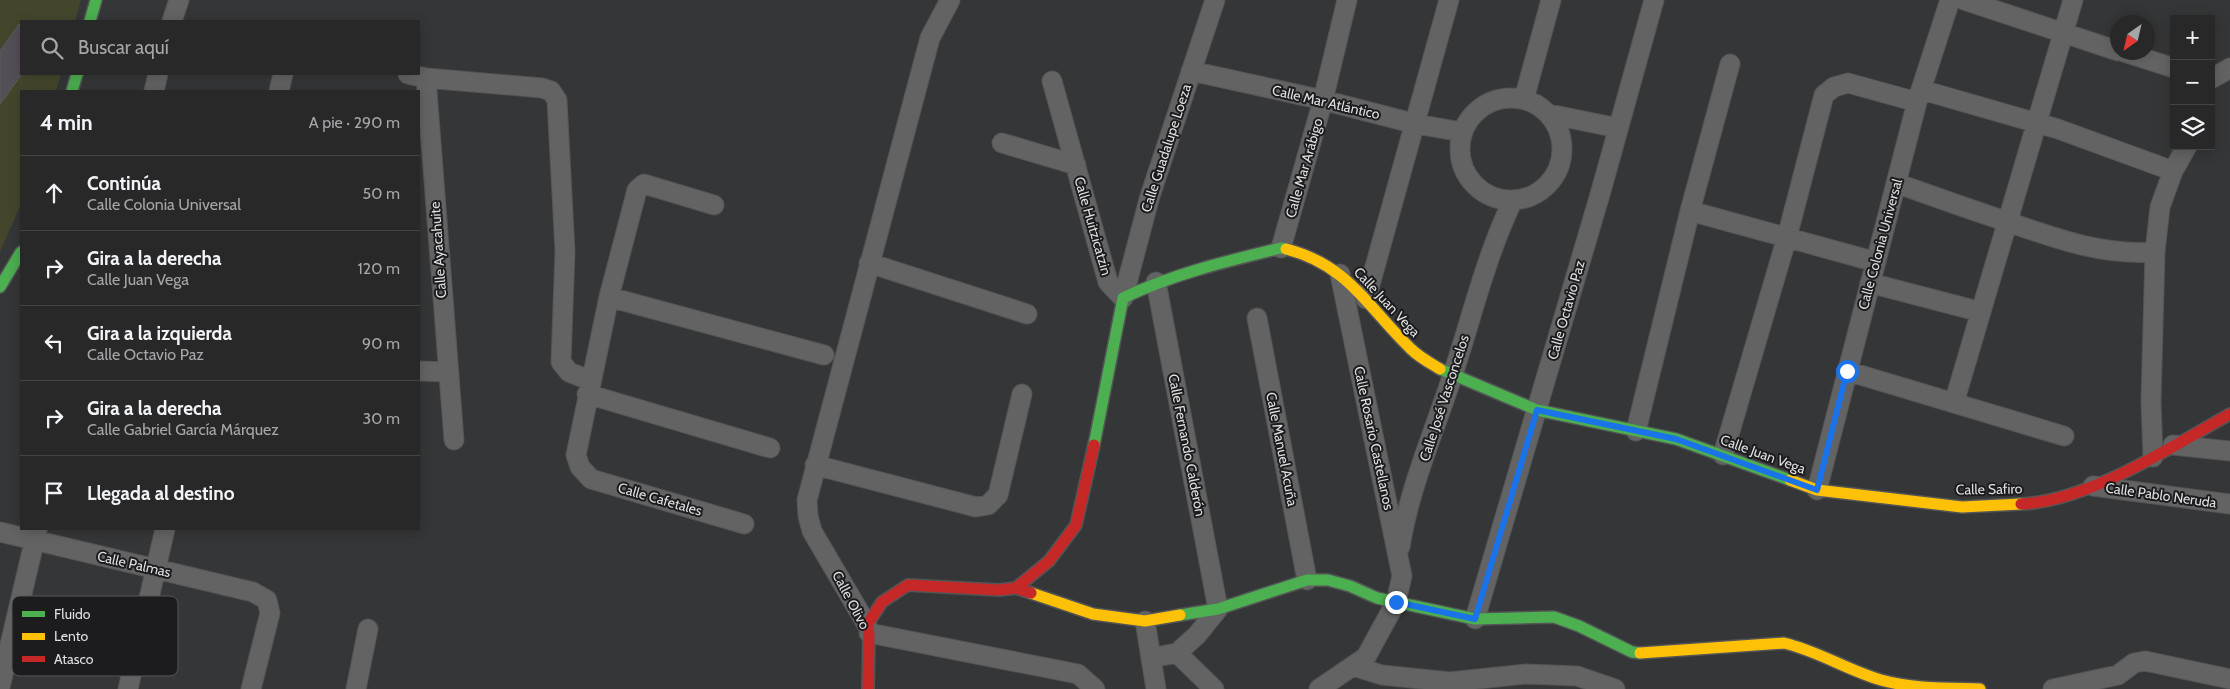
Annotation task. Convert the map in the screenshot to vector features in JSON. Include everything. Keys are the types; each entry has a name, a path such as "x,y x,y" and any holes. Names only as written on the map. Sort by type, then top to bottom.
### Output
{"street":[{"path":"90,20 96,0"},
{"path":"172,20 179,0"},
{"path":"950,0 930,38 815,464 976,507 988,505 998,495 1022,394"},
{"name":"Calle Guadalupe Loeza","path":"1124,298 1150,196 1214,0"},
{"name":"Calle Mar Arábigo","path":"1281,248 1323,100 1348,0"},
{"path":"1366,299 1449,0"},
{"path":"1524,99 1551,0"},
{"name":"Calle Octavio Paz","path":"1475,619 1537,410 1654,0"},
{"name":"Calle Colonia Universal","path":"1817,490 1919,96 1950,0"},
{"path":"1964,0 2110,49"},
{"path":"1954,403 2073,0"},
{"path":"2149,60 2170,67"},
{"path":"1636,431 1690,211 1730,64"},
{"path":"2215,76 2225,69 2230,68"},
{"name":"Calle Mar Atlántico","path":"1191,71 1323,100 1416,124 1462,132"},
{"path":"72,90 77,75"},
{"path":"154,90 158,75"},
{"path":"279,90 284,75"},
{"path":"417,76 542,88 551,91 557,100 565,251 561,362 569,372 589,387 770,448"},
{"name":"Calle Ayacahuite","path":"417,76 418,90"},
{"path":"1052,81 1076,165"},
{"path":"1723,455 1787,237 1824,95 1834,86 1848,83 1919,96 2038,123 2173,170"},
{"path":"1549,114 1562,141 1559,170 1540,193 1512,202 1488,196 1469,180 1459,157 1462,132 1476,111 1498,99 1524,99 1549,114 1618,128"},
{"name":"Calle Ayacahuite","path":"420,105 454,440"},
{"name":"Calle Huitzicatzin","path":"1002,143 1076,165 1108,282 1124,298"},
{"path":"2185,150 2173,170 2160,207 2155,252 2151,402 2153,456 2230,414"},
{"path":"1896,183 2062,241 2103,251 2130,254 2155,252"},
{"path":"589,387 609,297 640,186 644,184 714,205"},
{"name":"Calle José Vasconcelos","path":"1488,196 1494,240"},
{"name":"Calle José Vasconcelos","path":"1399,556 1409,506 1453,375 1494,240 1512,202"},
{"path":"1690,211 1876,262"},
{"name":"Calle Juan Vega","path":"1124,298 1156,282 1281,248 1310,255 1340,274 1366,299 1412,350 1441,370 1537,410 1676,439 1817,490"},
{"path":"0,287 20,254"},
{"path":"869,263 1027,314"},
{"name":"Calle Rosario Castellanos","path":"1319,689 1366,657 1396,602 1402,576 1340,274"},
{"name":"Calle Fernando Calderón","path":"1156,282 1218,609"},
{"path":"1870,283 1981,312"},
{"path":"609,297 824,355"},
{"path":"1016,588 1049,561 1076,525 1089,474 1124,298"},
{"name":"Calle Manuel Acuña","path":"1257,318 1307,580"},
{"path":"420,371 448,372"},
{"path":"1847,371 2064,436"},
{"name":"Calle Cafetales","path":"589,387 576,455 580,467 591,479 744,524"},
{"path":"2173,445 2230,451"},
{"name":"Calle Safiro","path":"1817,490 1962,506 2042,503 2092,486 2153,456"},
{"name":"Calle Olivo","path":"815,464 807,500 808,516 812,531 868,629 868,689"},
{"name":"Calle Pablo Neruda","path":"2092,486 2230,504"},
{"path":"149,596 165,530"},
{"name":"Calle Palmas","path":"0,532 36,535 155,569 253,592 267,600 270,614 251,689"},
{"path":"22,596 36,535"},
{"path":"1095,689 1078,674 868,629 882,602 908,585 998,590 1016,588 1093,614 1145,621 1218,609 1307,580 1328,580 1350,586 1376,598 1475,619 1554,617 1578,626 1632,652 1647,654 1784,643 1803,647 1868,683 1980,689"},
{"path":"1151,658 1177,653 1197,635 1218,609"},
{"path":"1145,621 1156,689"},
{"path":"356,689 368,629"},
{"path":"0,687 12,636"},
{"path":"1177,653 1214,689"},
{"path":"2053,689 2118,675 2134,662 2145,661 2230,679"},
{"path":"1353,666 1382,675 1450,682 1526,674 1577,676 1606,687"},
{"path":"128,689 131,676"}],"green space":[{"path":"0,0 81,0 75,20 20,20 20,75 61,75 56,90 20,90 20,206 0,252"}],"building":[{"path":"19,24 21,75 0,104 0,51"}],"traffic: fast":[{"path":"90,20 96,0"},
{"path":"72,90 77,75"},
{"path":"1094,445 1123,298 1142,289 1200,269 1281,248 1286,249"},
{"path":"0,287 20,254"},
{"path":"1440,369 1537,410 1676,439 1790,480"},
{"path":"1180,615 1218,609 1307,580 1328,580 1350,586 1377,598 1475,619 1554,617 1579,626 1632,652 1640,653"}],"traffic: slow":[{"path":"1286,249 1308,256 1342,277 1411,349 1440,369"},
{"path":"1790,480 1817,490 1962,507 2021,504"},
{"path":"1031,593 1093,614 1145,621 1180,615"},
{"path":"1640,653 1784,643 1797,646 1868,676 1893,683 1930,688 1980,689"}],"traffic: jam":[{"path":"2021,504 2047,501 2101,483 2156,456 2230,414"},
{"path":"1016,588 1049,561 1076,525 1094,445"},
{"path":"868,689 869,633 867,625 882,602 908,585 999,590 1016,588 1031,593"}],"route":[{"path":"1396,602 1475,619 1537,410 1676,439 1817,490 1847,371"}]}
